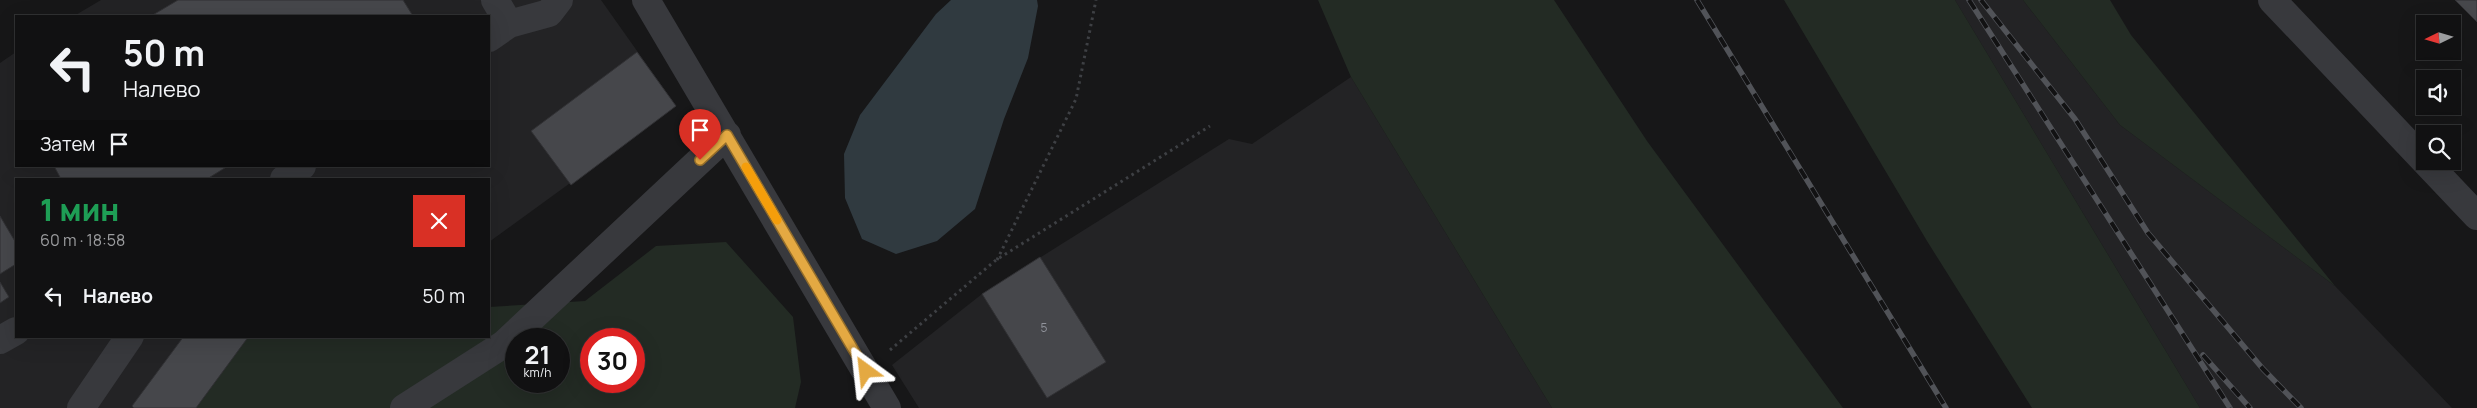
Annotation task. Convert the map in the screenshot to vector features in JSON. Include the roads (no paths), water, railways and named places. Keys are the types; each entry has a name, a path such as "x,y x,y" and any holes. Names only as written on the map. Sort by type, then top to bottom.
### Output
{"street":[{"path":"495,0 499,31 549,13 559,0"},
{"path":"646,0 888,408"},
{"path":"2272,0 2477,216"},
{"path":"404,408 504,344 727,135"},
{"path":"285,178 301,167"},
{"path":"0,340 15,332"},
{"path":"81,408 129,338"}],"railway":[{"path":"1697,0 1946,408"},
{"path":"1969,0 2230,408"},
{"path":"1981,0 2075,119 2148,233 2263,369 2301,408"},
{"path":"2203,355 2250,408"}]}
